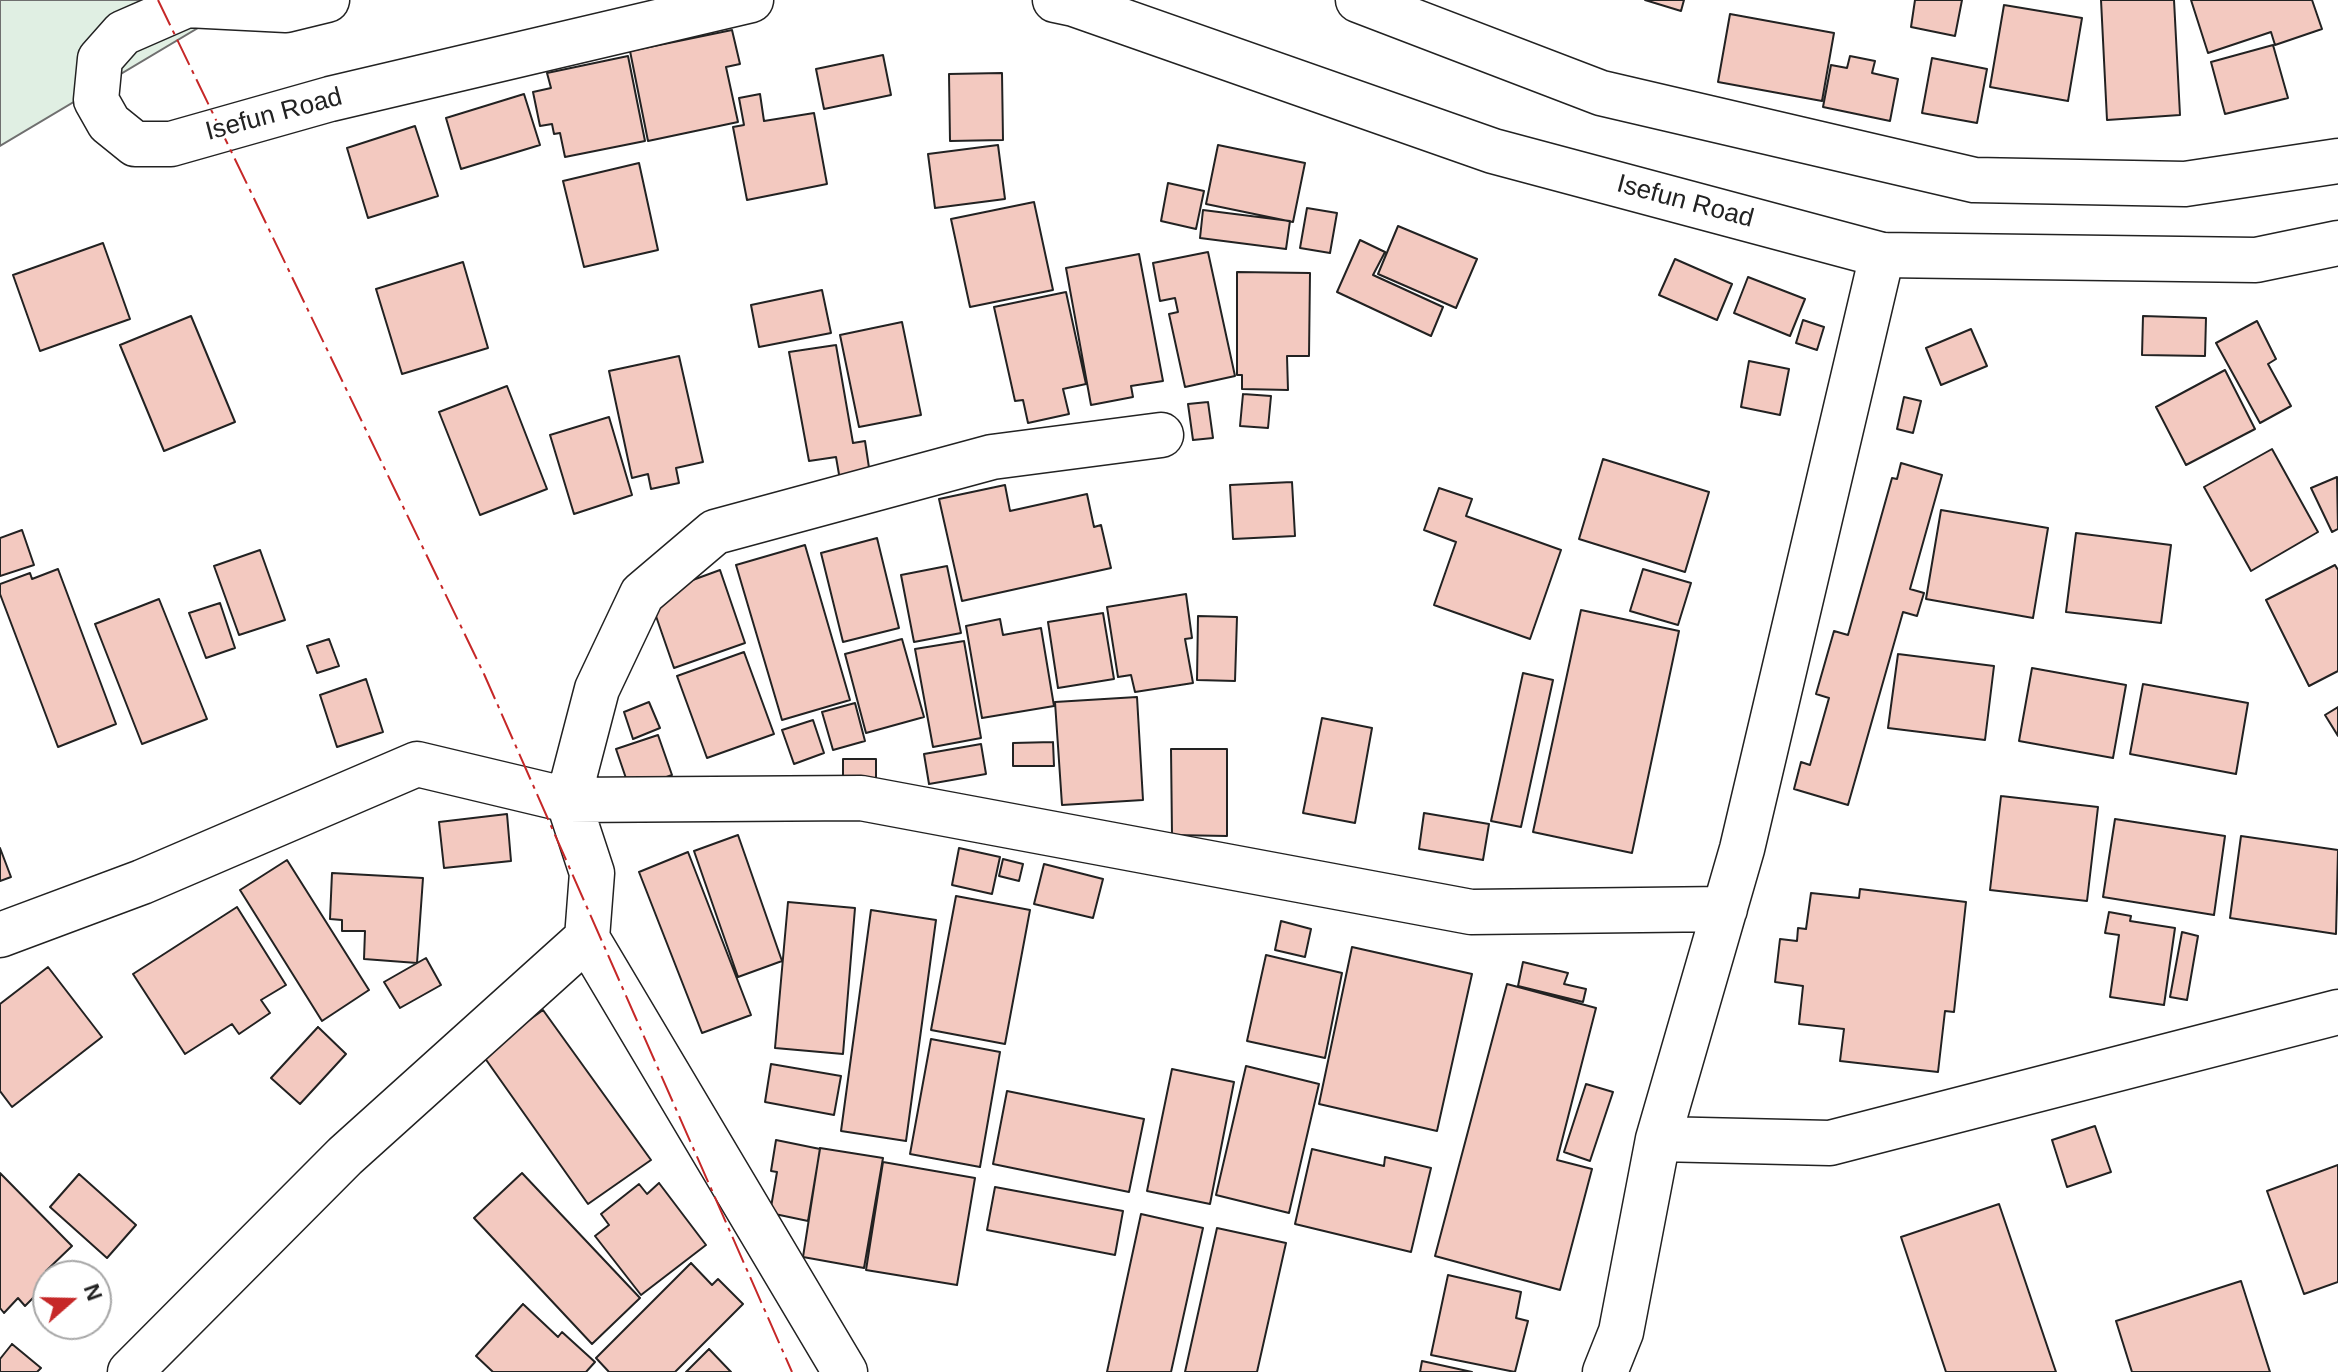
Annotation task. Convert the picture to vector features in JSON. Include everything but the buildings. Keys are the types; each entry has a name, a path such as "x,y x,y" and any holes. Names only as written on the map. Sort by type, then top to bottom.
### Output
{"street":[{"name":"Isefun Road","path":"327,0 286,10 187,5 123,33 100,59 96,100 109,123 135,144 171,144 330,99 751,0"},
{"name":"Isefun Road","path":"1055,0 1074,4 1493,151 1882,255 2256,260 2338,243"},
{"path":"1358,0 1601,93 1974,180 2185,184 2338,161"},
{"path":"1605,1372 1621,1332 1658,1139 1742,849 1882,255"},
{"path":"845,1372 587,938 592,873 568,800 597,689 642,594 715,532 992,457 1161,435"},
{"path":"0,935 142,882 417,764 568,800 861,798 1471,912 1725,909"},
{"path":"130,1372 345,1156 587,938"},
{"path":"1658,1139 1830,1143 2338,1012"}],"green space":[{"path":"0,0 245,0 0,146"}],"power":[{"path":"158,0 484,674 792,1372"}]}
